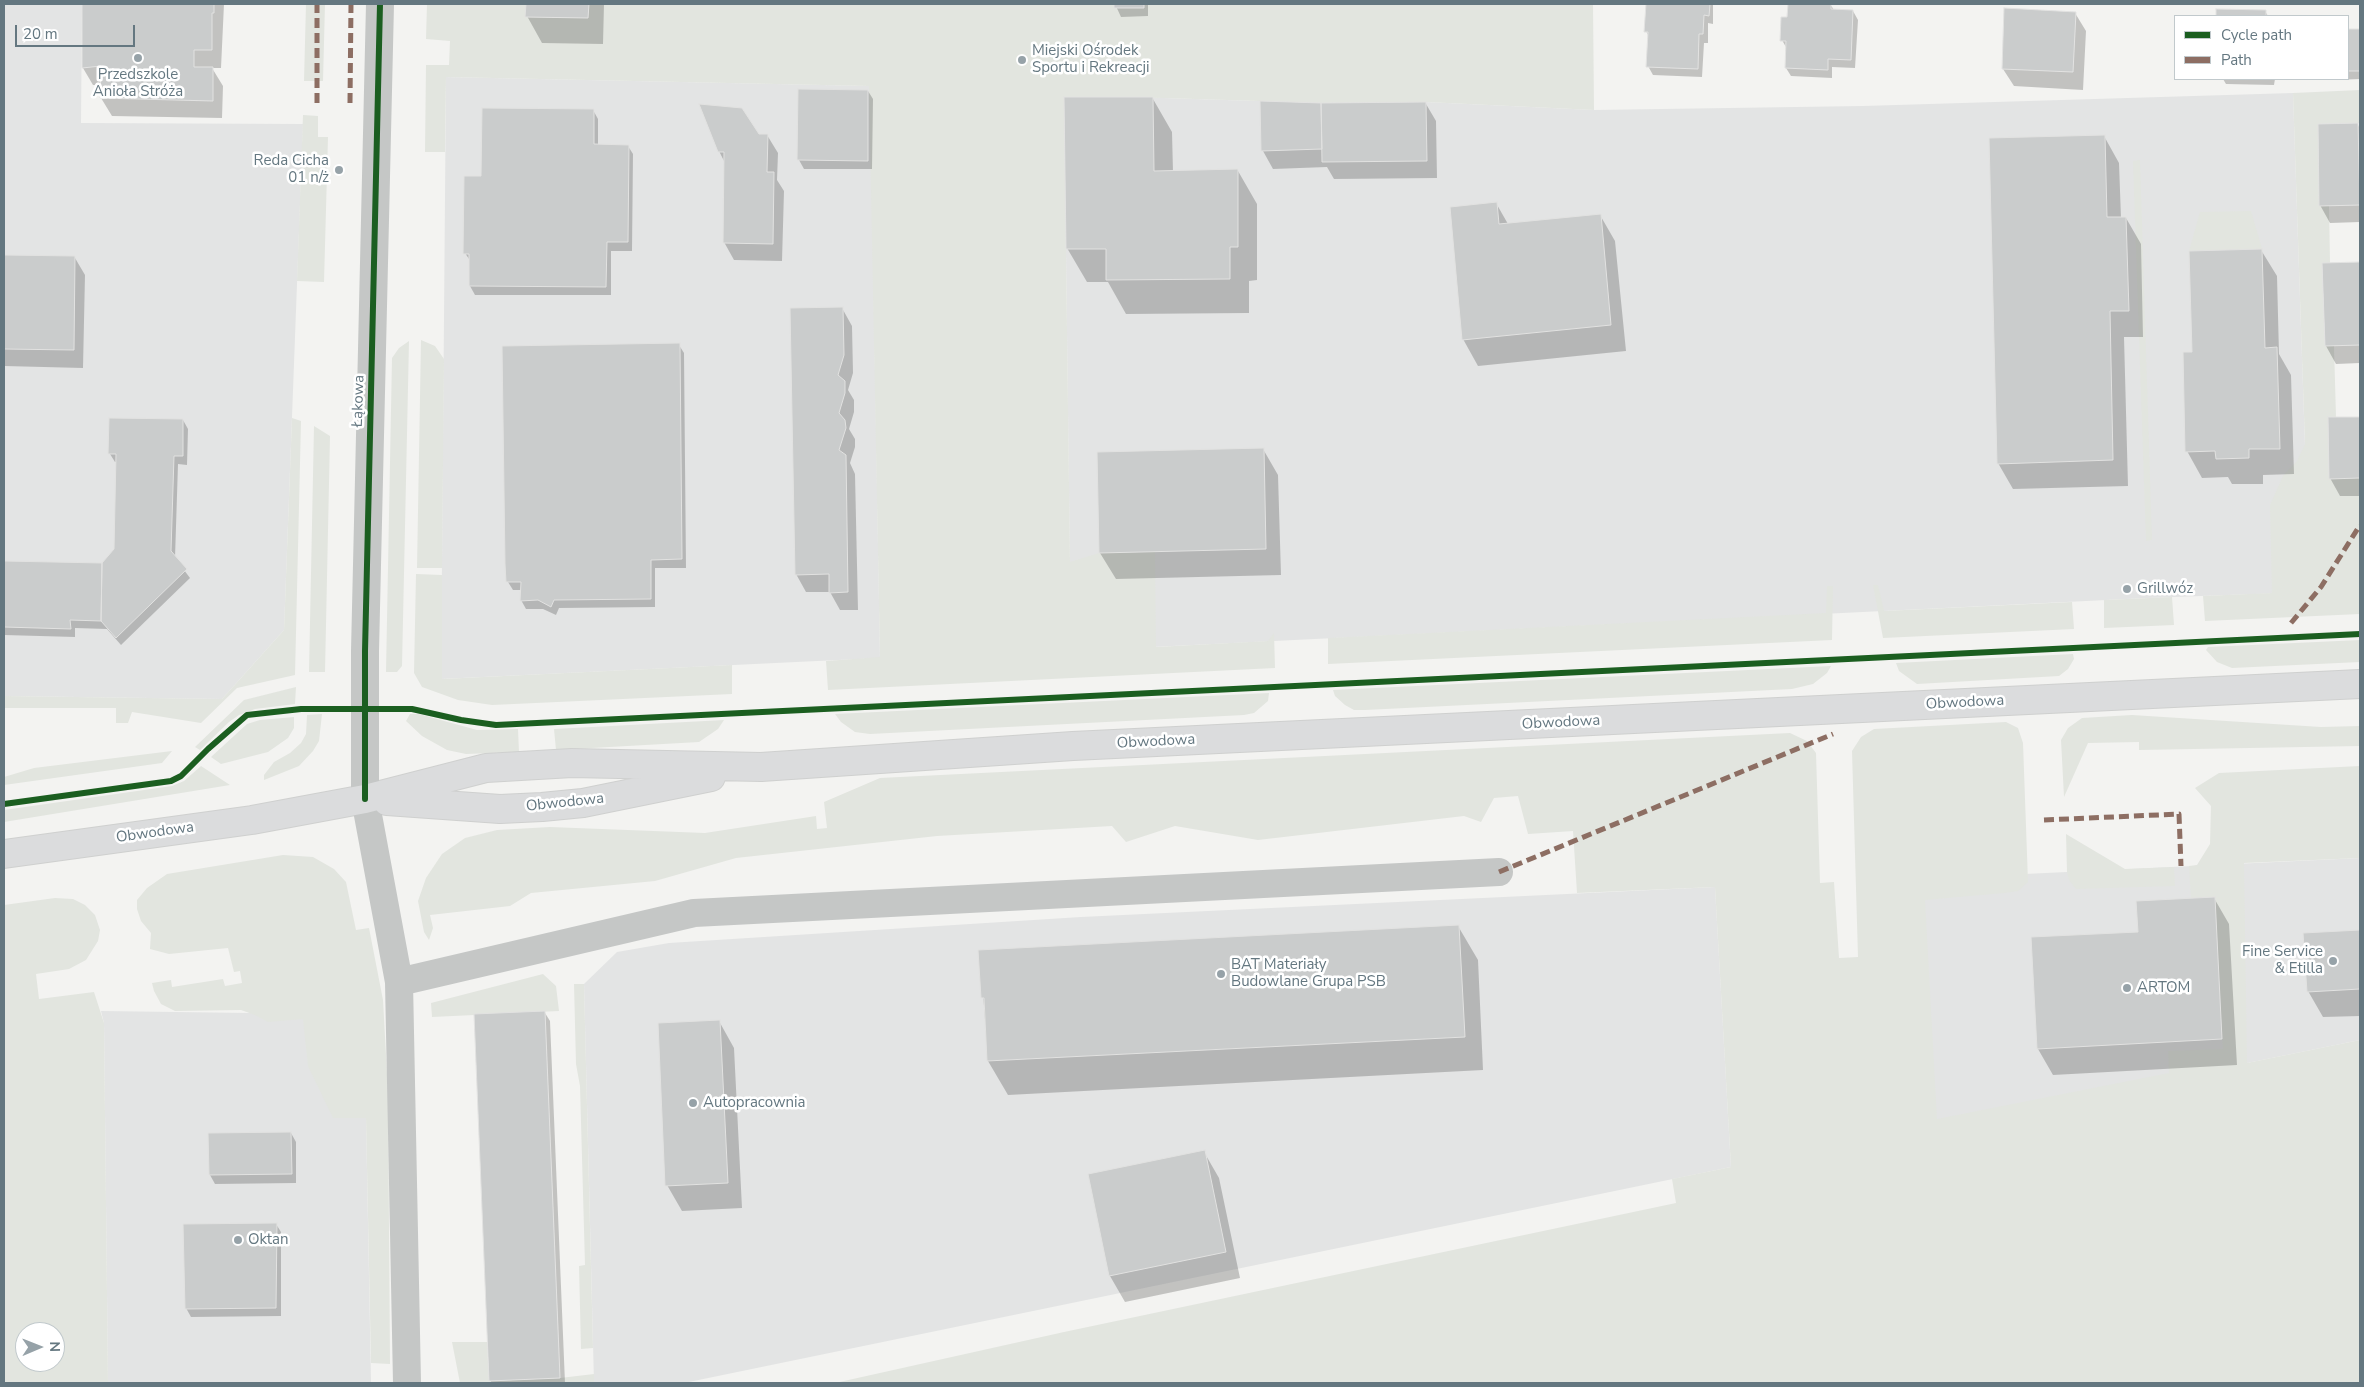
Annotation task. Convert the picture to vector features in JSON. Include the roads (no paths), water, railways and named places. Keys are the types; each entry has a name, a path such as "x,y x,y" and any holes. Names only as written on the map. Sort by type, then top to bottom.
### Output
{"main road":[{"name":"Obwodowa","path":"4,854 252,820 365,799 486,768 572,763 761,767 1083,746 2360,684"},
{"name":"Obwodowa","path":"365,799 500,809 582,804 761,767"}],"street":[{"name":"Łąkowa","path":"380,4 364,651 365,799 399,982 407,1383"},
{"path":"399,982 694,913 1499,872"}],"place":[{"name":"Przedszkole Anioła Stróża","path":"138,58"},
{"name":"Miejski Ośrodek Sportu i Rekreacji","path":"1022,60"},
{"name":"Reda Cicha 01 n/ż","path":"339,170"},
{"name":"Grillwóz","path":"2127,589"},
{"name":"Fine Service & Etilla","path":"2333,961"},
{"name":"BAT Materiały Budowlane Grupa PSB","path":"1221,974"},
{"name":"ARTOM","path":"2127,988"},
{"name":"Autopracownia","path":"693,1103"},
{"name":"Oktan","path":"238,1240"}]}
